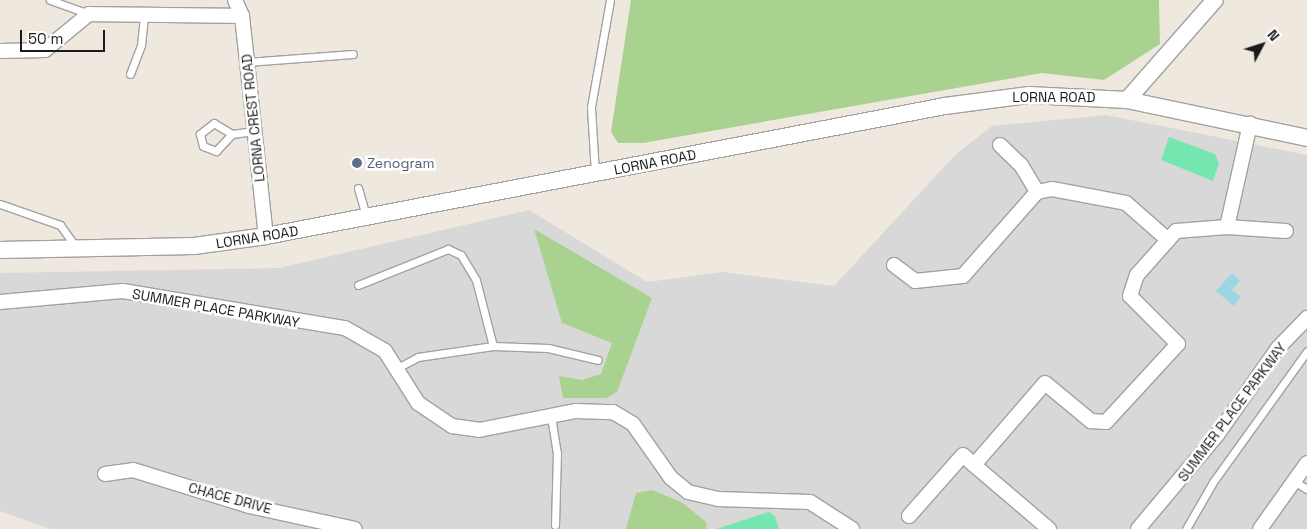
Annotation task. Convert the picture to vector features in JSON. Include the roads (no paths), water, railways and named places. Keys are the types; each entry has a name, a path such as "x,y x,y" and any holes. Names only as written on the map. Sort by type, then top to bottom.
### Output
{"street":[{"name":"LORNA CREST ROAD","path":"235,0 242,16 266,236"},
{"path":"1127,100 1215,0"},
{"path":"0,51 45,50 89,14 242,16"},
{"name":"LORNA ROAD","path":"0,250 194,246 266,236 963,103 1029,95 1127,100 1250,124 1307,138"},
{"path":"1227,227 1250,124"},
{"path":"1000,145 1021,165 1037,192"},
{"path":"894,265 915,282 963,276 1037,192 1052,189 1126,203 1168,240"},
{"path":"974,464 1045,383 1091,421 1106,422 1178,344 1143,314 1130,296 1137,274 1168,240 1183,227 1227,227 1286,231"},
{"name":"SUMMER PLACE PARKWAY","path":"0,302 122,292 181,299 242,315 344,328 374,342 397,368 418,403 452,426 479,430 576,411 613,412 642,433 663,468 688,492 718,500 810,502 852,529"},
{"name":"SUMMER PLACE PARKWAY","path":"1138,529 1217,435 1278,348 1307,318"},
{"path":"909,516 963,454 1040,526"},
{"path":"1260,529 1307,463"},
{"name":"CHACE DRIVE","path":"105,474 133,470 249,506 356,529"}],"lane":[{"path":"50,0 89,14"},
{"path":"595,174 591,107 610,0"},
{"path":"130,74 141,45 144,14"},
{"path":"247,62 353,54"},
{"path":"232,134 214,123 200,134 204,146 216,151 232,134 254,131"},
{"path":"358,188 367,217"},
{"path":"0,204 60,224 77,248"},
{"path":"358,285 437,252 455,249 484,302 493,346"},
{"path":"397,368 418,357 493,346 548,348 598,360"},
{"path":"1186,529 1213,482 1307,352"},
{"path":"551,416 557,453 555,525"},
{"path":"1294,481 1307,488"}],"water":[{"path":"1232,273 1240,281 1232,290 1241,297 1234,306 1216,291"}],"place":[{"name":"Zenogram","path":"357,163"}]}
